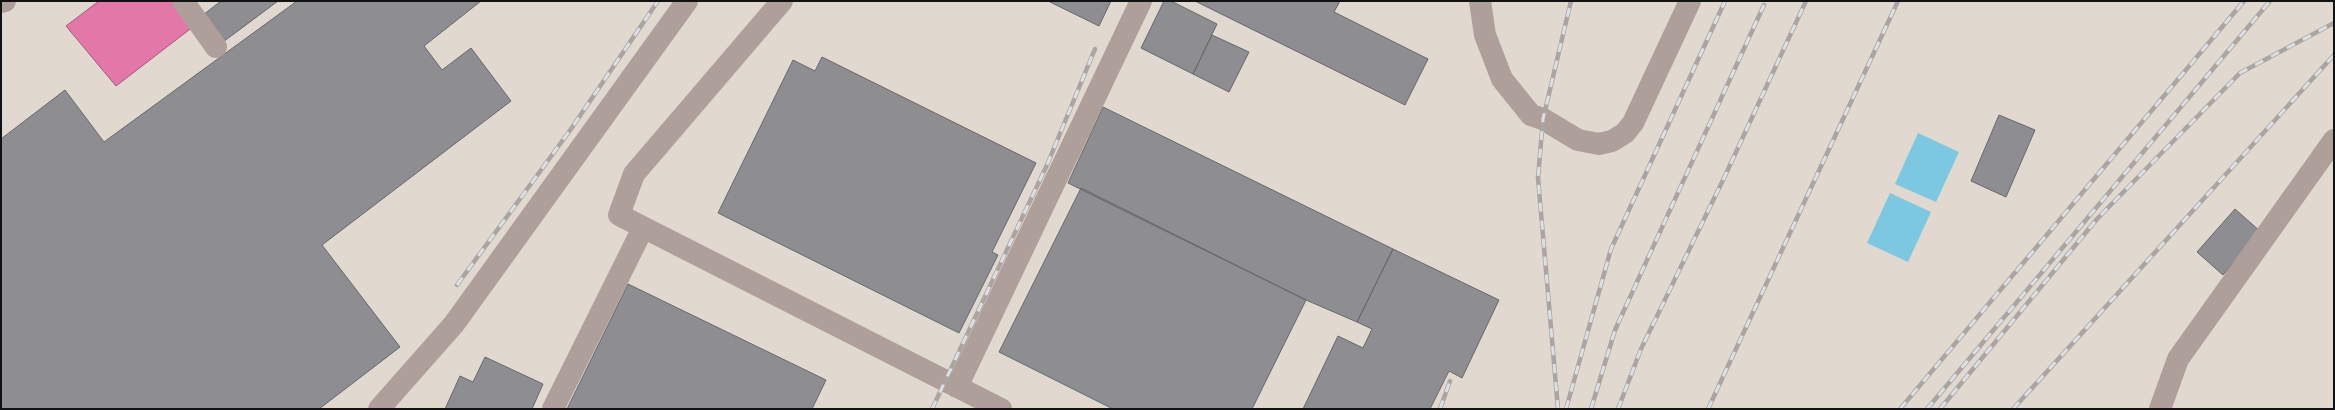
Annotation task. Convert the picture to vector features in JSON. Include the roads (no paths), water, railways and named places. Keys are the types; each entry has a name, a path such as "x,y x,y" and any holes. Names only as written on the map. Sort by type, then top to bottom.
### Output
{"lane":[{"path":"1,2 5,1"},
{"path":"183,1 216,47"},
{"path":"379,409 454,324 687,1"},
{"path":"782,1 634,174 619,215 1001,409"},
{"path":"957,387 1141,1"},
{"path":"1480,1 1485,35 1502,79 1531,114 1543,119 1578,140 1599,144 1612,142 1625,133 1633,123 1690,1"},
{"path":"2160,409 2178,359 2334,140"},
{"path":"553,409 643,228"}],"water":[{"path":"1918,133 1959,152 1936,202 1895,184"},
{"path":"1890,193 1931,212 1908,262 1867,243"}],"railway":[{"path":"457,285 571,129 658,1"},
{"path":"1558,409 1538,178 1543,119 1571,1"},
{"path":"1566,409 1611,249 1725,1"},
{"path":"1618,409 1641,349 1724,178 1806,1"},
{"path":"1708,409 1898,1"},
{"path":"1900,409 2244,1"},
{"path":"1927,409 2270,1"},
{"path":"1591,409 1615,330 1764,5"},
{"path":"1940,409 2097,219 2240,73 2334,23"},
{"path":"932,409 1047,165 1095,49"},
{"path":"2013,409 2334,55"},
{"path":"1440,409 1450,381"}]}
